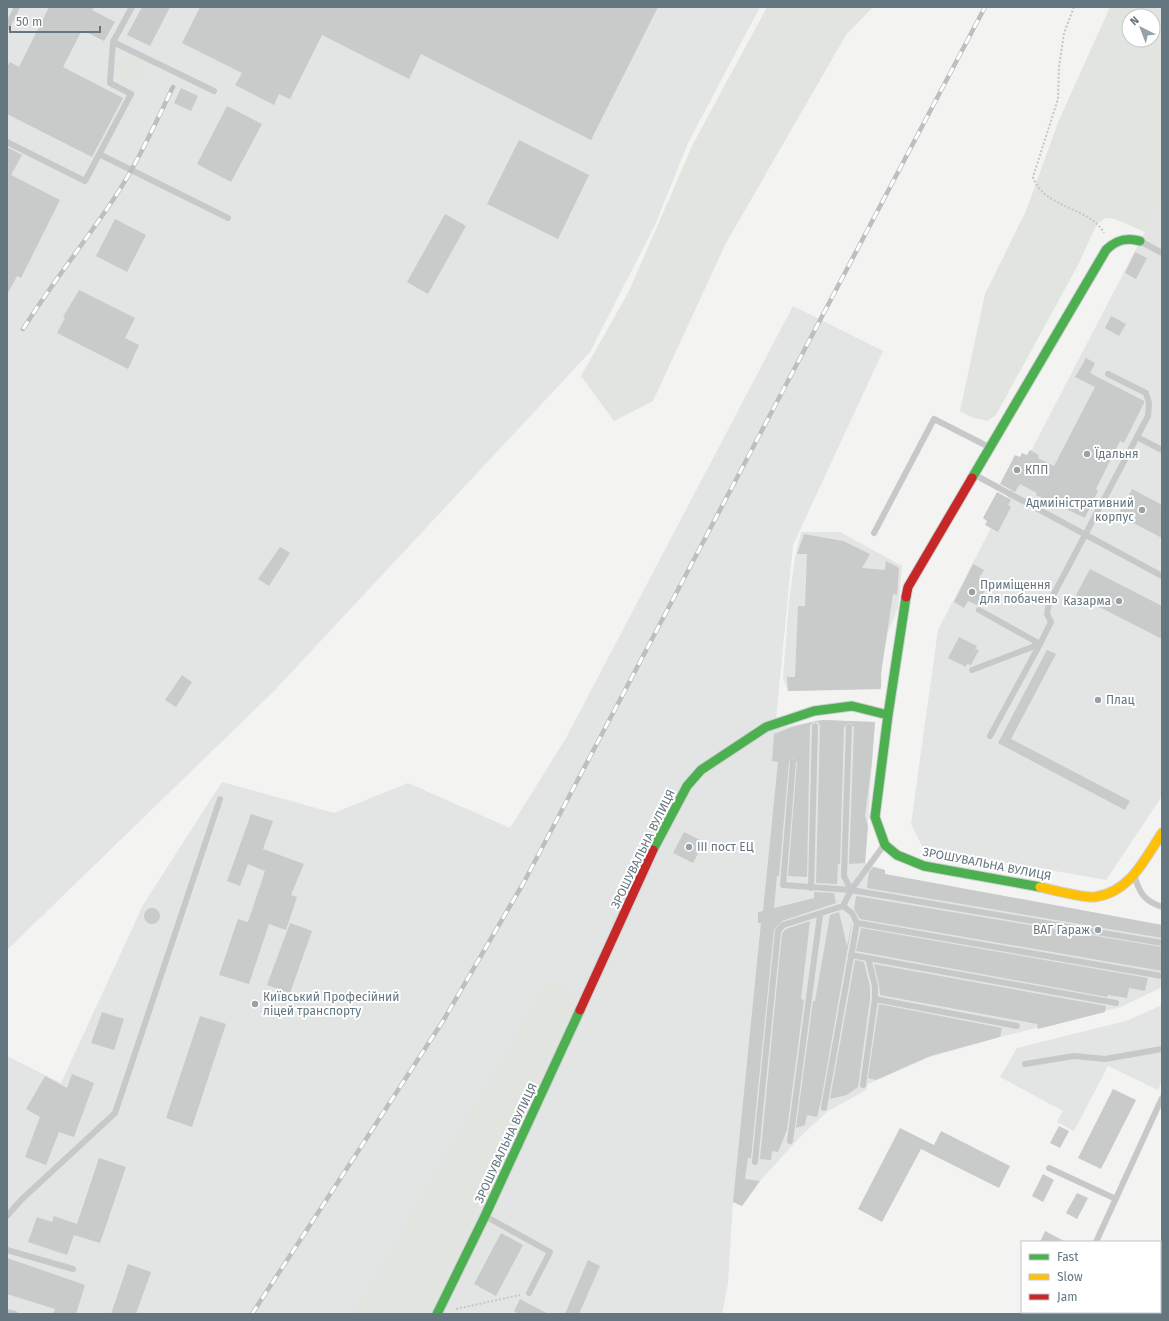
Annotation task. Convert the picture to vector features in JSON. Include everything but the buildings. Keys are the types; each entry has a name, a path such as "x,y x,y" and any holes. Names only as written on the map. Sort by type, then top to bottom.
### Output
{"street":[{"path":"884,845 876,817 888,715 908,587 1106,250 1114,242 1123,239 1132,238 1140,241"},
{"name":"ЗРОШУВАЛЬНА ВУЛИЦЯ","path":"438,1313 485,1216 652,855 686,786 701,770 742,742 766,728 789,718 814,711 852,706 888,715"},
{"name":"ЗРОШУВАЛЬНА ВУЛИЦЯ","path":"884,845 897,855 924,866 1094,897 1118,890 1134,876 1162,833"}],"lane":[{"path":"7,27 17,7"},
{"path":"7,142 85,181 130,94 110,83 114,42 132,7"},
{"path":"114,42 214,91"},
{"path":"99,154 228,218"},
{"path":"1140,241 1162,253"},
{"path":"990,736 1051,622 1048,614 1049,603 1148,416 1149,403 1146,393 1108,374"},
{"path":"874,533 934,419 989,447"},
{"path":"1137,436 1162,450"},
{"path":"974,474 1162,576"},
{"path":"979,610 1040,644"},
{"path":"972,670 1040,644"},
{"path":"811,888 815,726"},
{"path":"849,727 844,876 851,890"},
{"path":"793,762 784,885 851,890 1162,943"},
{"path":"7,1216 21,1200 115,1113 220,799"},
{"path":"755,1162 778,931 784,925 820,915 843,906 851,890 884,845"},
{"path":"1134,876 1139,893 1155,904 1162,906"},
{"path":"824,1108 856,923 852,913 843,906"},
{"path":"790,1141 820,915"},
{"path":"856,923 1162,976"},
{"path":"851,955 1116,1003"},
{"path":"863,1085 875,999 875,986 868,958"},
{"path":"875,999 1017,1026"},
{"path":"1024,1064 1074,1056 1105,1059 1162,1049"},
{"path":"1096,1241 1162,1098"},
{"path":"1049,1168 1116,1199"},
{"path":"485,1216 550,1252 529,1293"},
{"path":"7,1250 72,1269"},
{"path":"7,1312 15,1314"}],"path":[{"path":"1074,7 1064,33 1059,67 1058,99 1033,177 1036,185 1050,197 1088,217 1097,224 1106,237 1106,250"},
{"path":"438,1313 529,1293"}],"shaded area":[{"path":"7,7 760,7 688,143 655,225 590,352 274,691 7,950"},
{"path":"767,7 873,7 846,35 726,243 653,401 614,421 581,376 629,291 693,144"},
{"path":"1110,7 1162,7 1162,199 1145,232 1115,219 1105,218 1097,224 1078,265 996,415 987,421 971,417 960,411 985,294 1026,211 1059,120"},
{"path":"122,53 146,65 136,84 122,77 117,62"},
{"path":"1162,199 1162,796 1106,880 923,848 911,824 938,630"},
{"path":"793,306 883,351 793,545 775,729 821,720 875,722 865,863 885,870 885,874 1162,925 1162,987 1121,1007 1000,1037 930,1057 868,1084 866,1090 828,1111 801,1136 760,1181 742,1206 733,1202 728,1283 722,1314 7,1314 7,1056 61,1083 143,905 222,782 334,813 408,783 510,828 566,738"},
{"path":"801,532 840,532 902,566 898,608 888,632 882,666 881,689 788,691 783,678 789,602 795,558"},
{"path":"549,980 578,993 428,1314 354,1314"},
{"path":"1162,1005 1162,1081 1158,1090 1108,1066 1074,1131 1057,1122 1063,1111 1000,1077 1017,1048 1126,1021"}],"railway":[{"path":"252,1314 443,1021 524,882 985,7"},
{"path":"23,329 45,295 115,197 146,143 173,87"}],"traffic: fast":[{"path":"972,478 1106,250 1122,240 1130,239 1140,241"},
{"path":"906,597 888,715 875,817 885,845 897,855 924,866 1040,887"},
{"path":"653,850 687,786 701,770 766,727 814,711 852,706 888,715"},
{"path":"437,1314 485,1216 580,1010"}],"traffic: slow":[{"path":"1040,887 1068,894 1090,897 1107,894 1118,889 1127,882 1142,864 1162,833"}],"traffic: jam":[{"path":"906,597 908,587 972,478"},
{"path":"580,1010 653,850"}],"place":[{"name":"Їдальня","path":"1087,454"},
{"name":"КПП","path":"1017,470"},
{"name":"Адмиіністративний корпус","path":"1142,510"},
{"name":"Приміщення для побачень","path":"972,592"},
{"name":"Казарма","path":"1119,601"},
{"name":"Плац","path":"1098,700"},
{"name":"III пост ЕЦ","path":"689,847"},
{"name":"ВАГ Гараж","path":"1098,930"},
{"name":"Київський Професійний ліцей транспорту","path":"255,1004"}]}
